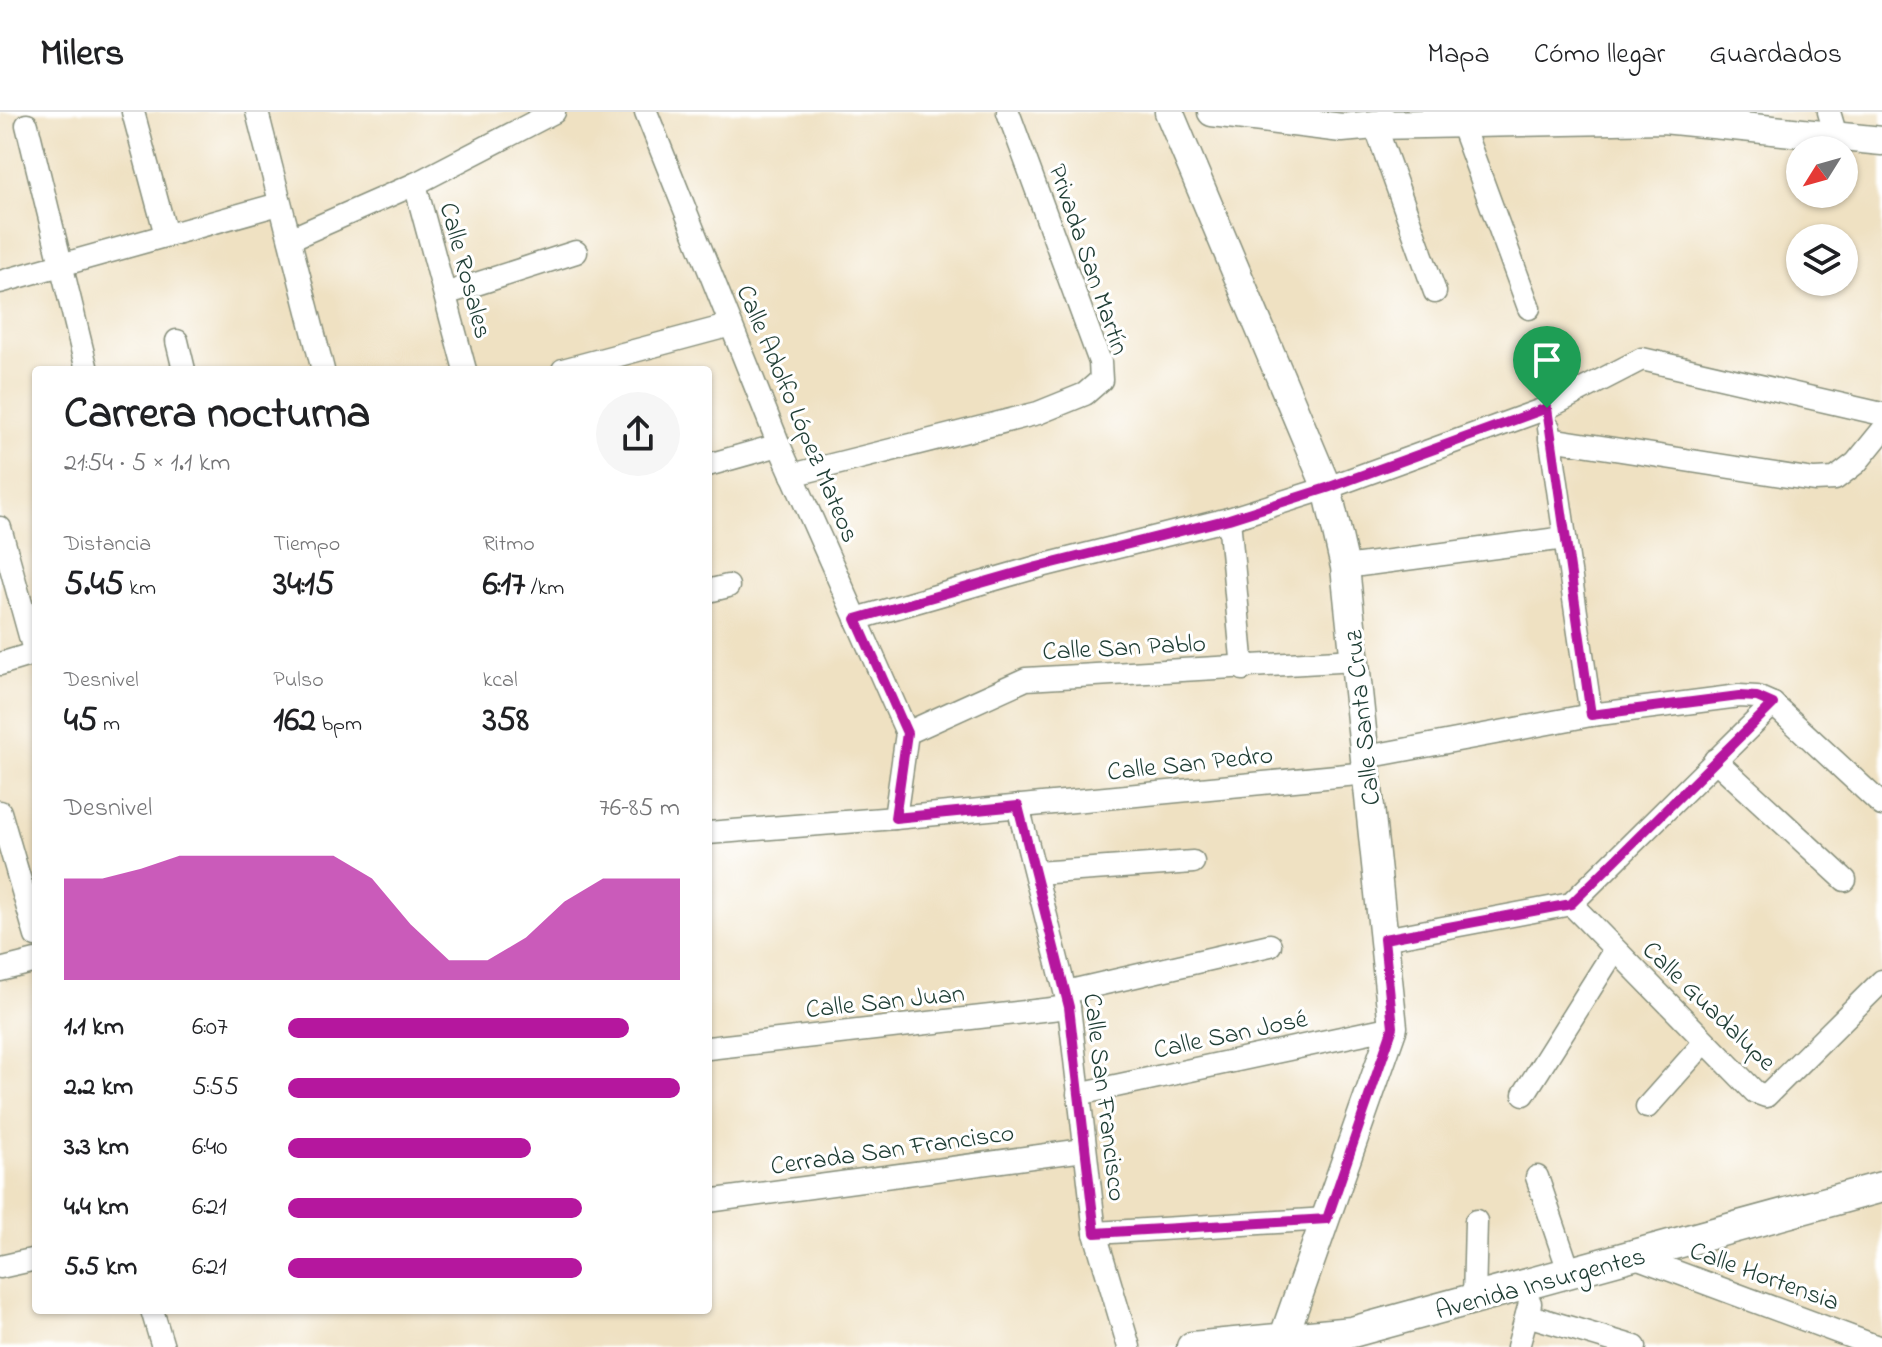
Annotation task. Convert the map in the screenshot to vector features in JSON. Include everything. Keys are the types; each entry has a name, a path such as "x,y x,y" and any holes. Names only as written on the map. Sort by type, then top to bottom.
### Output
{"main road":[{"name":"Avenida Insurgentes","path":"1192,1347 1245,1345 1352,1332 1882,1187"}],"street":[{"path":"133,112 166,235"},
{"path":"257,112 322,366"},
{"path":"290,239 415,184 554,112"},
{"name":"Calle Adolfo López Mateos","path":"646,112 779,445 907,733"},
{"name":"Privada San Martín","path":"792,475 1038,413 1085,394 1101,380 1100,362 1008,112"},
{"name":"Calle Santa Cruz","path":"1169,112 1327,488 1345,567 1393,1027 1283,1339"},
{"path":"1212,112 1375,125 1663,119 1832,124 1882,141"},
{"path":"1375,125 1402,112"},
{"path":"1461,123 1529,308"},
{"path":"27,125 86,366"},
{"path":"1375,125 1435,292"},
{"name":"Calle Rosales","path":"415,184 464,366"},
{"path":"0,282 279,204"},
{"path":"445,294 576,252"},
{"path":"578,366 731,325"},
{"path":"177,341 183,366"},
{"path":"856,619 1037,567 1229,519 1327,488 1547,408 1642,359 1882,414"},
{"path":"1547,408 1591,715"},
{"path":"1550,439 1814,480 1835,479 1856,463 1882,431"},
{"path":"712,464 779,445"},
{"path":"1229,519 1243,669"},
{"path":"0,528 32,640"},
{"path":"1345,567 1565,538"},
{"path":"0,664 32,655"},
{"name":"Calle San Pablo","path":"907,733 1026,679 1243,669 1355,660"},
{"name":"Calle San Pedro","path":"712,833 1018,806 1367,765 1591,715 1739,696 1757,697 1773,704"},
{"path":"1384,939 1571,904 1773,704 1882,805"},
{"path":"895,818 907,733"},
{"path":"1715,760 1845,880"},
{"name":"Calle San Francisco","path":"1018,806 1067,999 1095,1233 1129,1347"},
{"path":"0,812 8,869 32,926"},
{"path":"1036,873 1193,862"},
{"name":"Calle Guadalupe","path":"1571,904 1704,1043 1755,1092 1766,1096 1882,981"},
{"name":"Calle San Juan","path":"712,1047 1067,999 1270,945"},
{"path":"1524,1094 1614,951"},
{"path":"0,970 32,962"},
{"name":"Calle San José","path":"1078,1094 1393,1027"},
{"path":"1647,1107 1704,1043"},
{"name":"Cerrada San Francisco","path":"712,1200 1084,1150"},
{"path":"1537,1177 1570,1274"},
{"path":"1095,1233 1327,1219"},
{"path":"1474,1300 1476,1221"},
{"name":"Calle Hortensia","path":"1633,1256 1878,1347"},
{"path":"0,1267 32,1260"},
{"path":"1518,1347 1535,1283"},
{"path":"159,1314 163,1347"},
{"path":"1527,1315 1635,1347"}],"route":[{"path":"1547,408 1591,715 1739,696 1757,697 1773,704 1571,904 1384,939 1393,1027 1327,1219 1095,1233 1069,1007 1018,806 895,818 907,733 856,619 1037,567 1229,519 1327,488 1547,408"}]}
